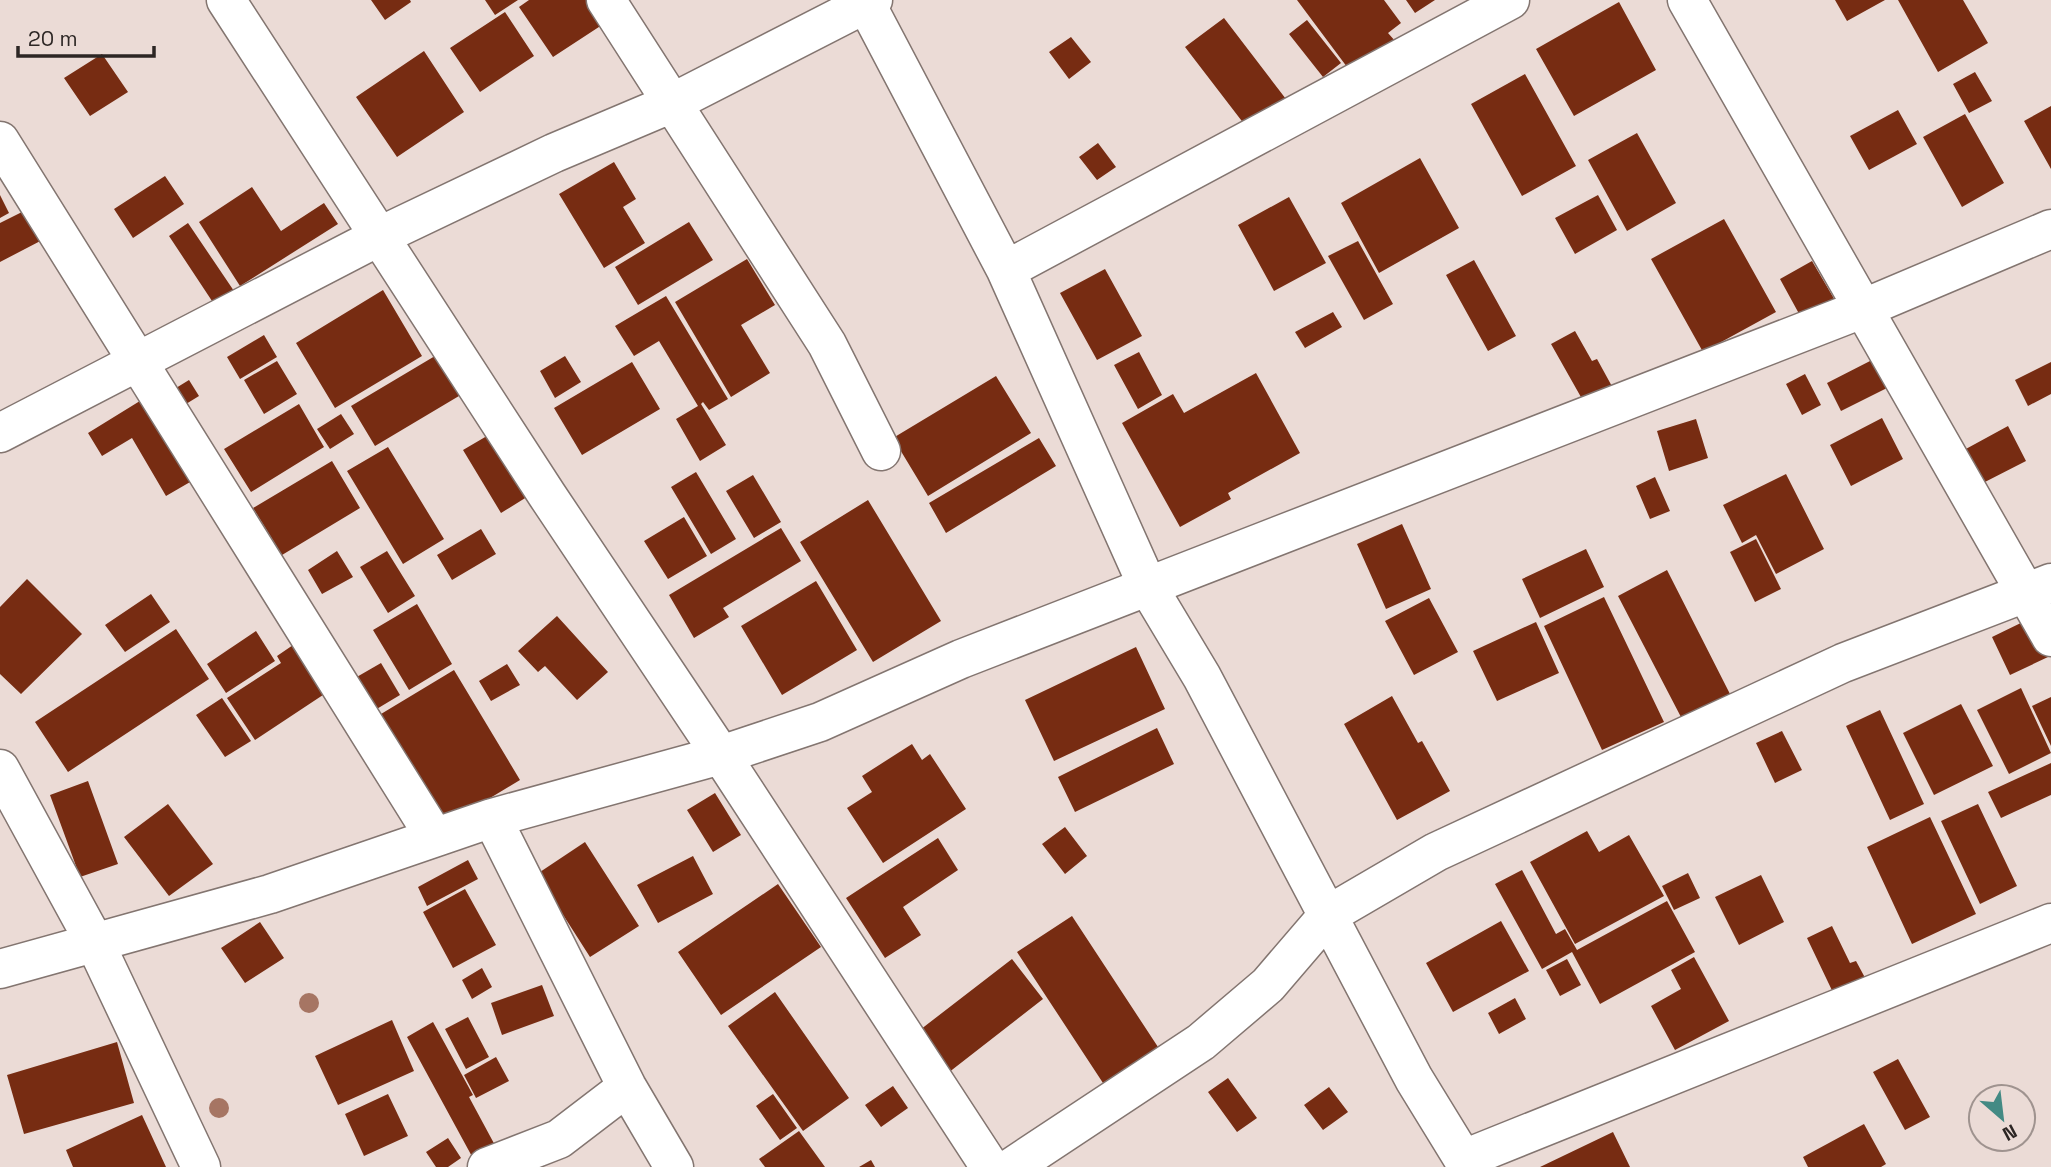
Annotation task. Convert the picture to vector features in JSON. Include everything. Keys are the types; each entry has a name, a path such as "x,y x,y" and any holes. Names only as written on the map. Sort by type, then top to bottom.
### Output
{"street":[{"path":"226,0 378,237 990,1167"},
{"path":"606,0 670,104 827,344 881,451"},
{"path":"1006,270 1510,0"},
{"path":"1687,0 1862,309 2038,588 2051,637"},
{"path":"0,433 378,237 554,153 670,104 868,1 1006,270 1149,587 1202,677 1415,1079 1466,1163 2051,923"},
{"path":"0,141 434,836"},
{"path":"0,970 270,894 434,836 721,755 820,722 961,659 1862,309 2051,229"},
{"path":"1012,1167 1201,1042 1268,985 1328,915 1436,852 1843,663 2038,588"},
{"path":"0,769 95,943 201,1167"},
{"path":"492,818 627,1087 674,1167"},
{"path":"487,1167 559,1139 627,1087"}],"building":[{"path":"371,0 410,0 411,2 385,20"},
{"path":"485,0 518,0 495,15"},
{"path":"529,0 591,0 605,23 553,57 519,7"},
{"path":"1297,0 1384,0 1401,23 1388,33 1396,42 1353,75"},
{"path":"1406,0 1435,0 1415,13"},
{"path":"1835,0 1885,0 1847,21"},
{"path":"1898,0 1963,0 1988,43 1938,72"},
{"path":"1619,2 1656,70 1574,116 1536,49"},
{"path":"505,12 534,56 480,92 450,48"},
{"path":"1224,18 1289,103 1251,133 1185,47"},
{"path":"1307,20 1341,63 1323,77 1289,34"},
{"path":"1071,37 1091,62 1069,79 1049,52"},
{"path":"424,51 464,112 397,157 356,97"},
{"path":"102,54 128,92 90,116 64,78"},
{"path":"1975,72 1992,101 1969,113 1953,84"},
{"path":"1525,74 1576,166 1522,196 1471,104"},
{"path":"2051,106 2051,169 2024,121"},
{"path":"1898,110 1917,144 1869,170 1850,136"},
{"path":"1965,114 2004,183 1962,207 1923,137"},
{"path":"1637,133 1676,203 1627,231 1588,160"},
{"path":"1098,143 1116,167 1097,180 1079,157"},
{"path":"1420,158 1459,228 1379,273 1341,203"},
{"path":"614,162 636,199 623,207 645,243 604,268 559,194"},
{"path":"165,176 184,204 133,238 114,209"},
{"path":"252,187 281,231 324,203 338,224 240,286 199,222"},
{"path":"0,195 9,213 0,218"},
{"path":"1598,195 1617,230 1575,254 1555,218"},
{"path":"1289,197 1326,263 1274,291 1238,225"},
{"path":"32,207 48,237 0,262 0,223"},
{"path":"1724,219 1776,312 1703,352 1651,259"},
{"path":"689,222 713,260 638,305 615,267"},
{"path":"188,223 234,291 214,304 169,236"},
{"path":"1358,241 1393,304 1364,320 1328,256"},
{"path":"747,259 775,305 741,325 770,373 731,397 675,302"},
{"path":"1474,260 1516,336 1488,351 1446,275"},
{"path":"1812,261 1836,302 1803,321 1780,279"},
{"path":"1105,269 1142,336 1097,360 1060,293"},
{"path":"383,290 422,356 335,408 296,343"},
{"path":"666,296 728,399 709,410 703,402 701,404 726,445 700,461 676,419 698,406 659,341 634,356 615,326"},
{"path":"1333,312 1342,327 1305,348 1295,332"},
{"path":"1575,331 1592,361 1597,359 1614,390 1586,406 1551,344"},
{"path":"264,335 277,357 240,379 227,357"},
{"path":"1139,352 1162,395 1138,409 1114,365"},
{"path":"440,353 464,393 375,446 351,406"},
{"path":"565,356 581,382 555,398 540,371"},
{"path":"1872,360 1887,388 1841,411 1827,383"},
{"path":"277,361 297,394 264,414 244,380"},
{"path":"632,362 660,409 582,455 554,408"},
{"path":"2051,362 2051,394 2028,406 2015,380"},
{"path":"1256,373 1300,453 1228,493 1231,499 1180,527 1122,423 1173,394 1184,413"},
{"path":"1805,374 1821,405 1802,415 1786,384"},
{"path":"996,376 1031,433 928,496 893,438"},
{"path":"189,380 199,396 186,404 176,388"},
{"path":"148,396 197,478 166,496 132,438 102,456 88,433"},
{"path":"299,404 324,447 251,492 224,449"},
{"path":"341,414 354,434 330,449 317,429"},
{"path":"1882,418 1903,459 1851,486 1830,445"},
{"path":"1696,419 1708,458 1669,471 1657,431"},
{"path":"2008,426 2026,461 1981,484 1964,450"},
{"path":"492,433 530,495 501,513 463,450"},
{"path":"1039,438 1056,466 946,533 929,503"},
{"path":"388,447 444,539 403,564 347,471"},
{"path":"332,461 360,508 282,555 253,508"},
{"path":"696,472 736,539 711,554 671,487"},
{"path":"1786,474 1824,549 1776,574 1756,535 1742,543 1723,505"},
{"path":"753,475 781,522 754,538 726,491"},
{"path":"1655,477 1670,511 1650,519 1636,486"},
{"path":"868,500 941,621 873,662 800,542"},
{"path":"684,517 707,556 668,579 644,541"},
{"path":"1402,524 1431,589 1386,609 1357,544"},
{"path":"781,528 801,561 723,608 729,617 694,638 669,595"},
{"path":"481,529 496,554 452,580 437,555"},
{"path":"1756,539 1781,589 1755,602 1730,552"},
{"path":"1586,549 1604,587 1540,618 1522,579"},
{"path":"337,551 353,577 322,594 308,570"},
{"path":"387,551 415,596 388,613 360,567"},
{"path":"1667,570 1730,694 1682,719 1618,596"},
{"path":"27,579 82,634 21,694 0,674 0,607"},
{"path":"816,581 857,650 782,695 741,626"},
{"path":"151,594 170,622 125,652 105,625"},
{"path":"1604,597 1664,722 1602,750 1544,626"},
{"path":"1429,598 1458,652 1414,675 1385,621"},
{"path":"417,604 452,664 409,690 373,630"},
{"path":"557,616 608,672 577,700 545,666 538,672 518,651"},
{"path":"2029,619 2048,657 2010,675 1992,637"},
{"path":"1536,622 1559,673 1497,701 1473,651"},
{"path":"176,629 209,679 68,772 35,722"},
{"path":"256,631 275,661 226,693 207,664"},
{"path":"296,643 329,691 255,740 227,698 281,663 277,656"},
{"path":"1136,647 1165,709 1054,761 1025,700"},
{"path":"381,663 400,695 375,710 355,678"},
{"path":"507,664 520,685 491,701 479,681"},
{"path":"454,670 520,780 447,824 381,714"},
{"path":"2021,688 2051,753 2009,774 1977,710"},
{"path":"1392,696 1418,743 1422,741 1450,791 1397,820 1344,724"},
{"path":"2051,697 2051,746 2032,706"},
{"path":"222,698 251,741 225,757 196,715"},
{"path":"1961,704 1993,766 1934,795 1903,733"},
{"path":"1880,710 1924,804 1890,820 1846,726"},
{"path":"1157,728 1174,764 1075,812 1058,777"},
{"path":"1782,731 1802,770 1775,783 1756,743"},
{"path":"912,744 922,760 930,754 966,809 883,863 847,808 872,792 862,776"},
{"path":"2051,763 2051,795 2001,818 1988,792"},
{"path":"88,781 118,864 80,877 50,795"},
{"path":"715,793 741,835 713,852 687,810"},
{"path":"168,804 213,864 169,896 124,837"},
{"path":"1978,804 2017,886 1980,904 1941,821"},
{"path":"1930,817 1976,914 1912,944 1867,847"},
{"path":"1065,827 1087,856 1065,874 1042,844"},
{"path":"1587,831 1599,852 1629,835 1664,896 1575,944 1530,862"},
{"path":"938,838 958,870 903,907 921,935 885,958 846,898"},
{"path":"585,842 639,926 590,957 537,874"},
{"path":"693,856 713,894 658,923 637,885"},
{"path":"468,860 478,879 427,906 418,887"},
{"path":"1522,870 1556,934 1565,929 1577,950 1667,901 1695,952 1600,1004 1572,952 1542,969 1495,884"},
{"path":"1688,873 1700,898 1674,910 1662,886"},
{"path":"1761,875 1784,922 1739,945 1715,897"},
{"path":"778,884 821,947 721,1015 678,952"},
{"path":"465,889 496,945 453,968 423,912"},
{"path":"1072,916 1158,1047 1103,1083 1017,952"},
{"path":"1501,921 1529,971 1453,1012 1426,963"},
{"path":"260,922 284,958 245,983 221,948"},
{"path":"1832,926 1850,963 1856,961 1870,987 1838,1003 1807,938"},
{"path":"1694,957 1729,1021 1675,1050 1651,1006 1681,989 1671,970"},
{"path":"1012,959 1043,999 948,1073 916,1033"},
{"path":"1567,959 1581,985 1560,996 1546,970"},
{"path":"482,968 492,987 472,999 462,980"},
{"path":"542,985 554,1016 502,1035 491,1003"},
{"path":"775,992 849,1098 803,1131 728,1026"},
{"path":"1515,998 1526,1019 1499,1034 1488,1013"},
{"path":"468,1017 489,1057 466,1069 445,1029"},
{"path":"392,1020 414,1071 338,1105 315,1056"},
{"path":"433,1022 473,1095 469,1097 497,1149 475,1162 407,1037"},
{"path":"117,1042 134,1103 24,1134 7,1075"},
{"path":"496,1057 509,1081 476,1098 464,1075"},
{"path":"1898,1059 1930,1117 1905,1130 1873,1072"},
{"path":"1228,1078 1257,1118 1237,1132 1208,1092"},
{"path":"893,1086 908,1108 881,1127 865,1105"},
{"path":"1329,1087 1348,1112 1323,1130 1304,1105"},
{"path":"388,1094 408,1136 364,1156 345,1114"},
{"path":"773,1094 797,1128 780,1140 756,1106"},
{"path":"142,1115 166,1167 73,1167 66,1150"},
{"path":"1864,1124 1886,1164 1881,1167 1808,1167 1803,1157"},
{"path":"799,1131 825,1167 765,1167 759,1159"},
{"path":"1613,1132 1630,1167 1540,1167"},
{"path":"448,1138 461,1158 448,1167 436,1167 426,1152"},
{"path":"871,1160 875,1167 859,1167"}]}
